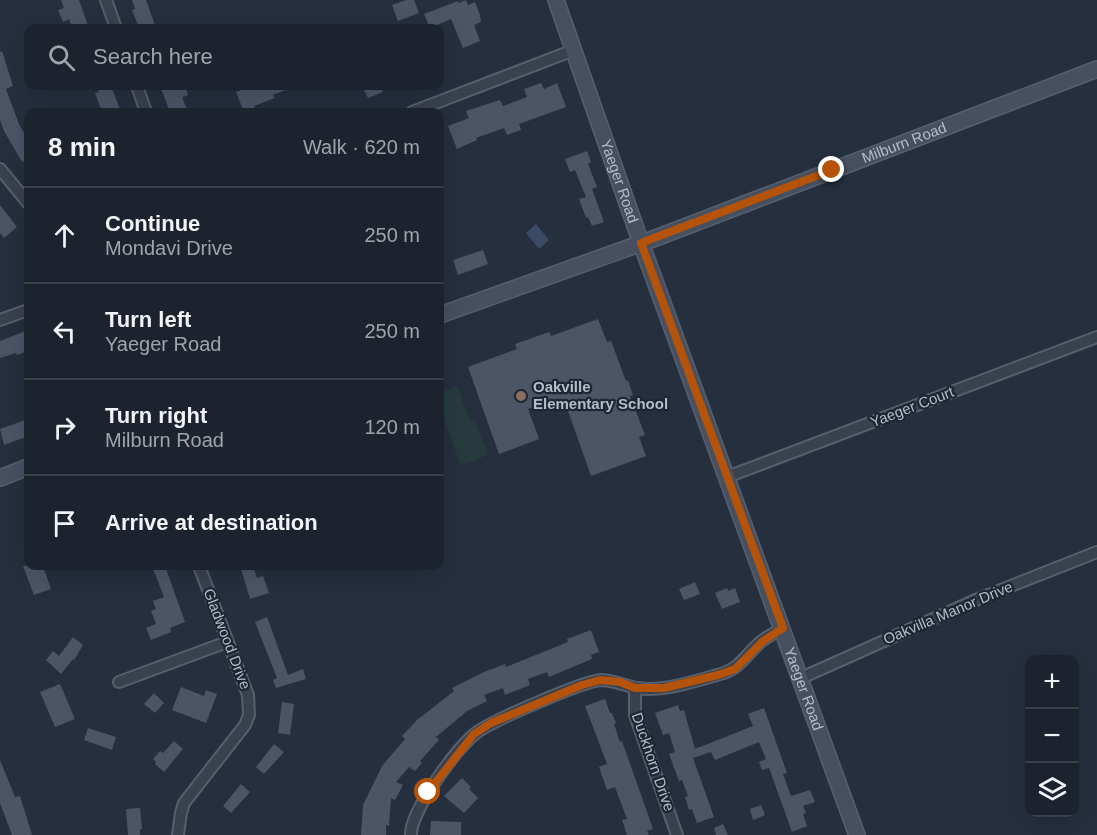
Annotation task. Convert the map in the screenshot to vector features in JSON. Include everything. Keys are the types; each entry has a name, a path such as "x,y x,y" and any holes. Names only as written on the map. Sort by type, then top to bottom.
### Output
{"street":[{"path":"106,0 115,24"},
{"name":"Yaeger Road","path":"556,0 641,243 857,835"},
{"path":"422,108 574,50"},
{"name":"Milburn Road","path":"444,314 641,243 1097,69"},
{"path":"138,90 144,108"},
{"path":"0,169 24,198"},
{"path":"0,320 24,311"},
{"name":"Yaeger Court","path":"727,477 1097,337"},
{"path":"0,478 24,469"},
{"name":"Oakvilla Manor Drive","path":"801,678 978,599 1097,552"},
{"name":"Gladwood Drive","path":"178,835 184,803 245,725 249,715 248,695 200,570"},
{"path":"411,835 410,827 428,792 474,734 491,723 582,685 600,680 620,682 635,688 664,688 718,675 735,669 763,641 783,628"},
{"path":"119,682 227,642"},
{"name":"Duckhorn Drive","path":"635,688 635,715 677,835"}],"green space":[{"path":"457,386 470,421 475,420 488,455 461,465 444,419 444,391"}],"water":[{"path":"536,224 549,240 539,249 526,233"}],"building":[{"path":"61,0 79,0 88,24 71,24 69,19 63,22 58,10 64,8"},
{"path":"132,0 146,0 155,24 137,24 132,10 135,9"},
{"path":"414,0 419,13 398,21 392,5"},
{"path":"466,0 468,5 475,2 481,22 474,25 480,41 463,48 451,19 439,24 428,24 424,14 458,1 458,3"},
{"path":"2,51 13,86 6,89 24,133 24,161 22,162 0,120 0,52"},
{"path":"541,83 544,89 557,83 566,107 519,124 521,130 507,135 504,128 476,138 477,140 457,149 448,126 469,118 466,111 500,100 503,106 527,97 524,89"},
{"path":"98,90 113,90 119,108 101,108 95,93 99,92"},
{"path":"162,90 186,90 188,95 182,97 186,108 168,108"},
{"path":"285,90 273,95 275,98 254,106 255,108 242,108 236,92"},
{"path":"364,90 382,90 383,92 368,98"},
{"path":"587,151 591,162 588,164 597,187 592,189 604,222 592,226 588,217 586,218 579,199 586,197 575,170 570,172 565,159"},
{"path":"0,205 17,227 4,238 0,233"},
{"path":"483,250 488,264 458,275 453,260"},
{"name":"Oakville Elementary School","path":"598,319 607,342 611,341 626,381 628,380 633,395 630,396 645,435 639,437 646,456 591,476 567,408 558,411 554,399 528,409 539,439 499,454 468,367 517,349 515,344 549,332 551,336"},
{"path":"24,332 24,352 0,358 0,341"},
{"path":"24,420 24,438 4,445 0,429"},
{"path":"25,570 44,570 51,589 34,595"},
{"path":"154,570 166,570 185,622 170,628 171,632 151,640 146,628 156,624 151,611 156,609 153,601 164,597"},
{"path":"241,570 254,570 257,578 263,576 269,593 250,599"},
{"path":"695,582 700,594 684,600 679,589"},
{"path":"727,588 728,591 735,588 740,602 722,609 715,593"},
{"path":"267,617 288,675 303,669 306,679 276,688 273,680 277,678 255,622"},
{"path":"591,630 599,652 591,655 592,659 549,677 547,672 528,679 530,685 505,695 503,688 484,695 487,701 467,711 436,737 439,740 420,761 422,763 415,771 409,767 396,782 403,785 395,800 391,798 386,835 361,835 363,805 382,766 405,739 402,736 417,720 454,691 452,688 484,672 505,664 506,667 568,642 567,639"},
{"path":"73,637 83,645 74,660 61,674 46,660 53,651 59,656"},
{"path":"60,684 75,719 55,727 40,692"},
{"path":"181,687 204,696 206,690 217,694 206,723 172,710"},
{"path":"154,693 164,703 155,713 144,704"},
{"path":"605,699 616,723 614,724 620,742 622,741 653,829 647,831 649,835 627,835 622,820 627,819 615,787 607,790 599,767 607,764 585,706"},
{"path":"282,702 294,704 290,735 278,733"},
{"path":"678,705 680,711 684,710 695,749 753,726 748,714 764,708 787,773 783,774 791,796 810,790 815,802 803,806 807,826 792,832 769,768 762,770 759,762 766,759 759,742 715,760 711,752 693,758 714,817 697,823 692,809 689,810 685,797 688,796 682,780 679,781 669,754 675,752 669,733 663,735 655,713"},
{"path":"88,728 116,737 112,750 84,740"},
{"path":"174,741 183,749 164,772 153,759 160,751 163,753"},
{"path":"274,744 284,752 264,774 256,767"},
{"path":"0,760 15,797 20,796 32,835 12,835 0,803"},
{"path":"462,778 478,798 464,813 444,796"},
{"path":"241,784 250,792 231,813 223,806"},
{"path":"761,805 765,815 753,820 750,809"},
{"path":"140,808 142,829 140,829 140,835 128,835 126,809"},
{"path":"431,821 461,822 461,835 430,835"},
{"path":"723,824 728,835 716,835 714,828"}],"place":[{"name":"Oakville Elementary School","path":"521,396"}],"route":[{"path":"428,792 474,734 491,723 582,685 600,680 647,689 664,688 718,675 735,669 763,641 783,628 641,243 832,170"}]}
